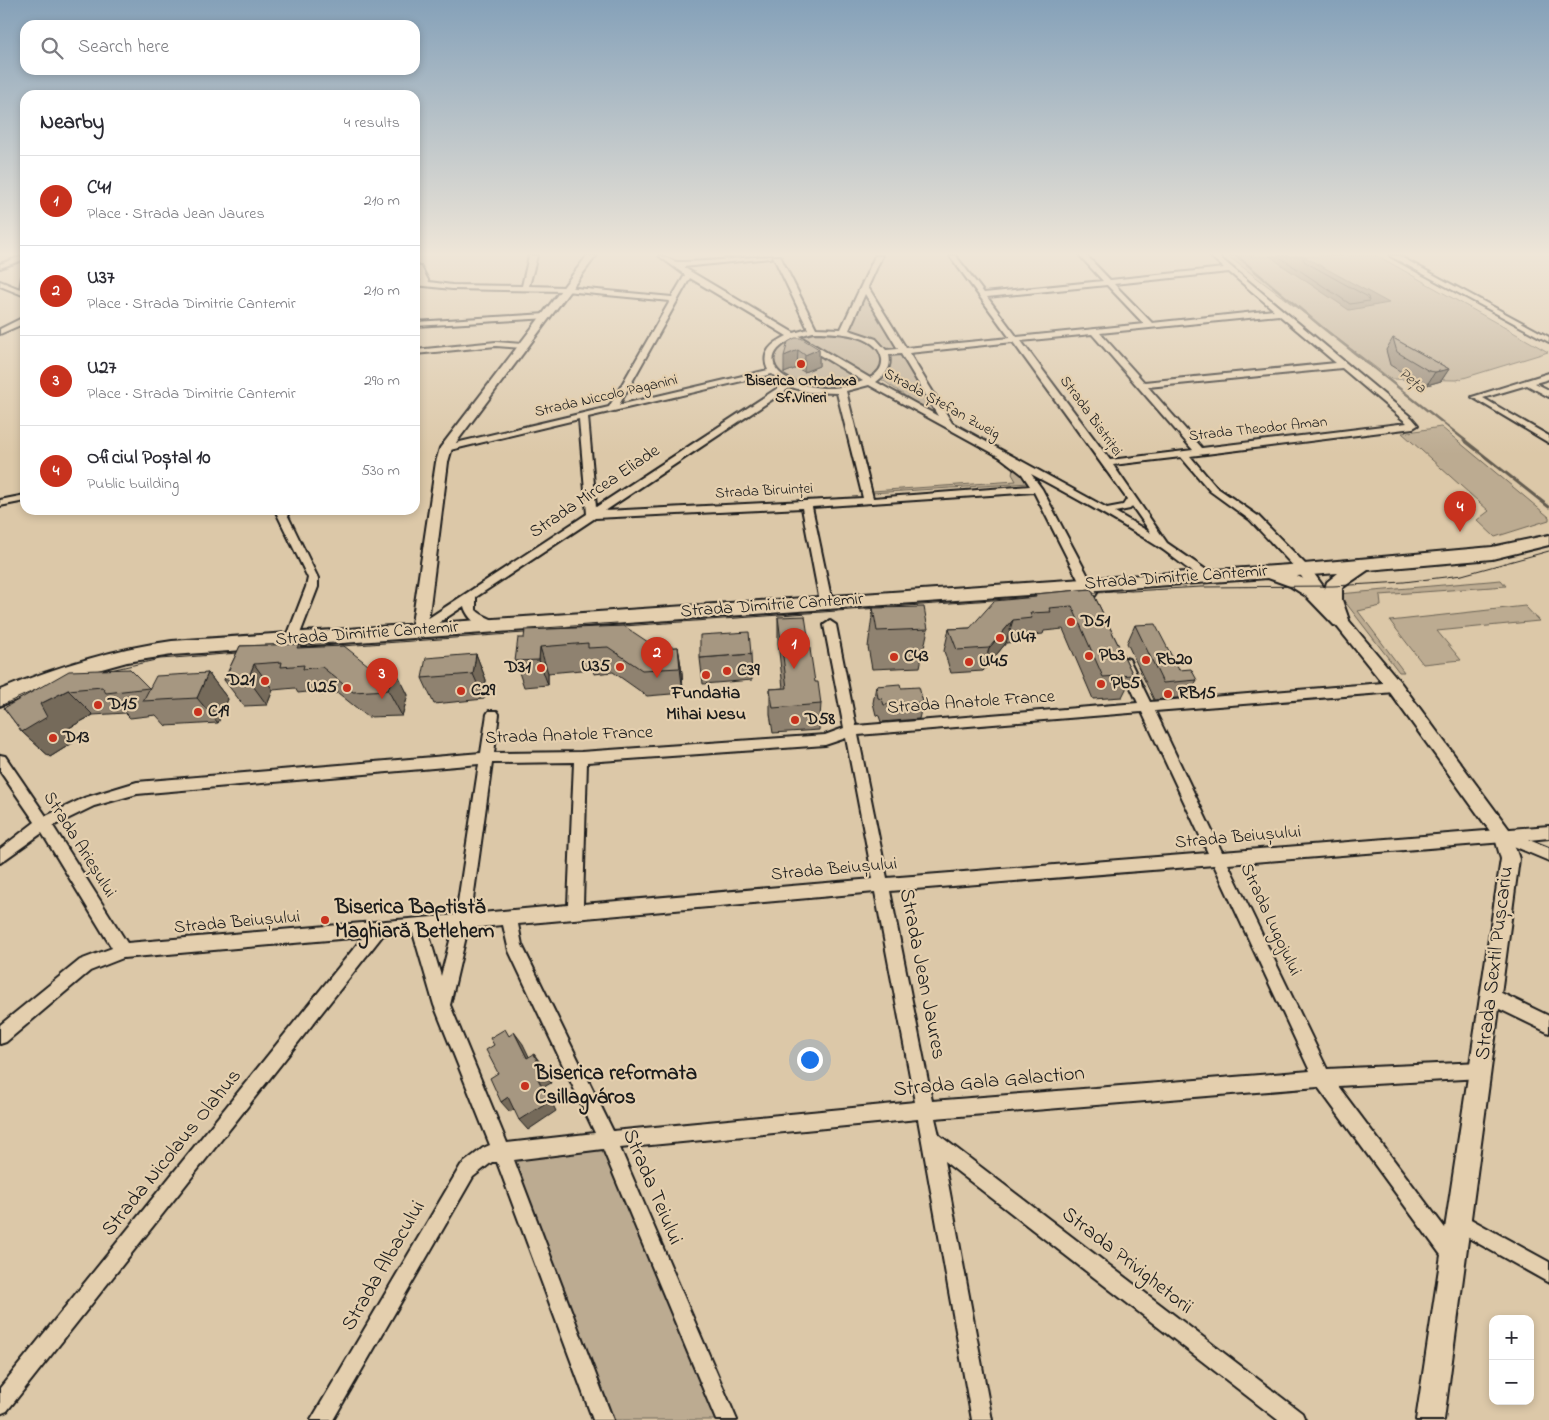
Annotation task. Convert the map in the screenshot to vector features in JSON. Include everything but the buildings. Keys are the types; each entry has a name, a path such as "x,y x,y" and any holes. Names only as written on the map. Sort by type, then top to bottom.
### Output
{"main road":[{"name":"Strada Dimitrie Cantemir","path":"0,698 81,666 133,653 172,648 1304,570 1492,553 1549,540"},
{"path":"1340,620 1333,600 1333,586 1345,576 1376,564"},
{"path":"1258,573 1287,578 1306,586 1319,596 1340,620"}],"street":[{"path":"0,332 20,322"},
{"path":"420,324 443,322"},
{"path":"418,630 442,462 446,448 541,322"},
{"path":"613,408 661,322"},
{"name":"Strada Ștefan Zweig","path":"770,322 870,382 1106,511 1166,547 1192,567 1210,576"},
{"path":"809,322 813,330"},
{"path":"844,331 848,322"},
{"path":"886,322 949,426"},
{"name":"Strada Bistriței","path":"1003,322 1107,463 1166,547"},
{"path":"1148,322 1152,326"},
{"path":"884,353 1187,322"},
{"path":"1294,322 1344,365"},
{"path":"1516,322 1549,340"},
{"path":"813,330 844,331 871,340 884,353 885,367 878,377 870,382 841,390 815,390 791,383 773,371 768,359 771,351 777,344 792,335 813,330"},
{"path":"1095,332 1199,451"},
{"path":"420,351 488,344 523,346"},
{"path":"1142,385 1344,365"},
{"name":"Strada Theodor Aman","path":"1107,463 1413,425 1344,365"},
{"name":"Strada Niccolo Paganini","path":"446,448 773,371"},
{"path":"1549,376 1476,397 1549,440"},
{"path":"1528,382 1549,394"},
{"name":"Strada Mircea Eliade","path":"418,630 791,383"},
{"path":"841,390 869,501"},
{"path":"583,416 592,515"},
{"path":"1183,453 1213,489 1254,518 1304,570"},
{"path":"1006,457 1024,472 1037,489 1050,498 1098,608"},
{"name":"Strada Biruinței","path":"592,515 869,501 1037,489"},
{"path":"1050,498 1082,498"},
{"path":"0,503 20,499"},
{"path":"1106,511 1126,507 1132,499"},
{"path":"806,504 826,602"},
{"path":"282,515 313,578 312,587 292,639"},
{"name":"Strada Sextil Pușcariu","path":"1304,570 1340,620 1395,687 1503,835 1510,859 1492,996 1430,1420"},
{"path":"471,596 468,608 471,613 478,619 493,625"},
{"name":"Strada Jean Jaures","path":"830,625 931,1140 982,1420"},
{"name":"Strada Lugojului","path":"1119,650 1322,1078 1453,1255"},
{"name":"Strada Anatole France","path":"0,857 44,824 96,799 137,788 487,758 581,757 825,740 851,730 1395,687"},
{"path":"442,1005 462,922 494,714"},
{"path":"575,912 581,757"},
{"name":"Strada Arieșului","path":"0,760 44,824 123,951"},
{"name":"Strada Beiușului","path":"0,1036 85,965 123,951 882,885 1549,832"},
{"path":"1503,835 1549,855"},
{"name":"Strada Teiului","path":"510,918 514,946 608,1140 727,1420"},
{"path":"419,926 442,1005 502,1152 603,1420"},
{"name":"Strada Nicolaus Olahus","path":"0,1404 379,930"},
{"path":"1492,996 1549,1025"},
{"name":"Strada Gala Galaction","path":"502,1152 925,1110 1322,1078 1481,1070"},
{"name":"Strada Privighetorii","path":"931,1140 1295,1420"},
{"name":"Strada Albacului","path":"320,1420 467,1171 489,1154 502,1152"},
{"path":"1458,1220 1549,1273"}],"shaded area":[{"path":"848,322 886,322 949,426 878,377 841,390 803,387 773,371 771,351 802,332 844,331"},
{"path":"1316,322 1495,322 1548,352 1457,380 1391,379"},
{"path":"1441,427 1549,517 1549,520 1495,537 1477,520 1489,511 1402,433"},
{"path":"1010,463 1025,474 1029,483 872,493 872,491 1016,481 1012,474 1013,468 1006,464"},
{"path":"1501,580 1506,586 1380,595 1381,606 1358,611 1404,672 1399,672 1339,594"},
{"path":"1525,606 1539,621 1437,631 1461,660 1423,664 1390,621"},
{"path":"608,1140 727,1420 603,1420 502,1152"}],"waterway":[{"name":"Peța","path":"1316,322 1466,441"},
{"name":"Peța","path":"1464,440 1549,507"}],"tram line":[{"path":"1079,594 1201,587 1333,586 1404,582 1462,575 1549,551"},
{"path":"610,627 1049,596"},
{"path":"529,629 617,623"},
{"path":"328,647 538,632"},
{"path":"287,646 335,643"},
{"path":"93,674 160,659 251,652"},
{"path":"0,706 49,684"}],"place":[{"name":"Biserica Ortodoxa Sf.Vineri","path":"801,364"},
{"name":"Oficiul Poștal 10","path":"1460,532"},
{"name":"D51","path":"1071,622"},
{"name":"U47","path":"1000,638"},
{"name":"Pb3","path":"1089,656"},
{"name":"C43","path":"894,657"},
{"name":"Rb20","path":"1146,660"},
{"name":"U45","path":"969,662"},
{"name":"U35","path":"620,667"},
{"name":"D31","path":"541,668"},
{"name":"C41","path":"794,669"},
{"name":"C39","path":"727,671"},
{"name":"Fundatia Mihai Nesu","path":"706,675"},
{"name":"U37","path":"657,678"},
{"name":"D21","path":"265,681"},
{"name":"Pb5","path":"1101,684"},
{"name":"U25","path":"347,688"},
{"name":"C29","path":"461,691"},
{"name":"RB15","path":"1168,694"},
{"name":"U27","path":"382,699"},
{"name":"D15","path":"98,705"},
{"name":"C19","path":"198,712"},
{"name":"D58","path":"795,720"},
{"name":"D13","path":"53,738"},
{"name":"Biserica Baptistă Maghiară Betlehem","path":"325,920"},
{"name":"Biserica reformata Csillagváros","path":"525,1086"}]}
